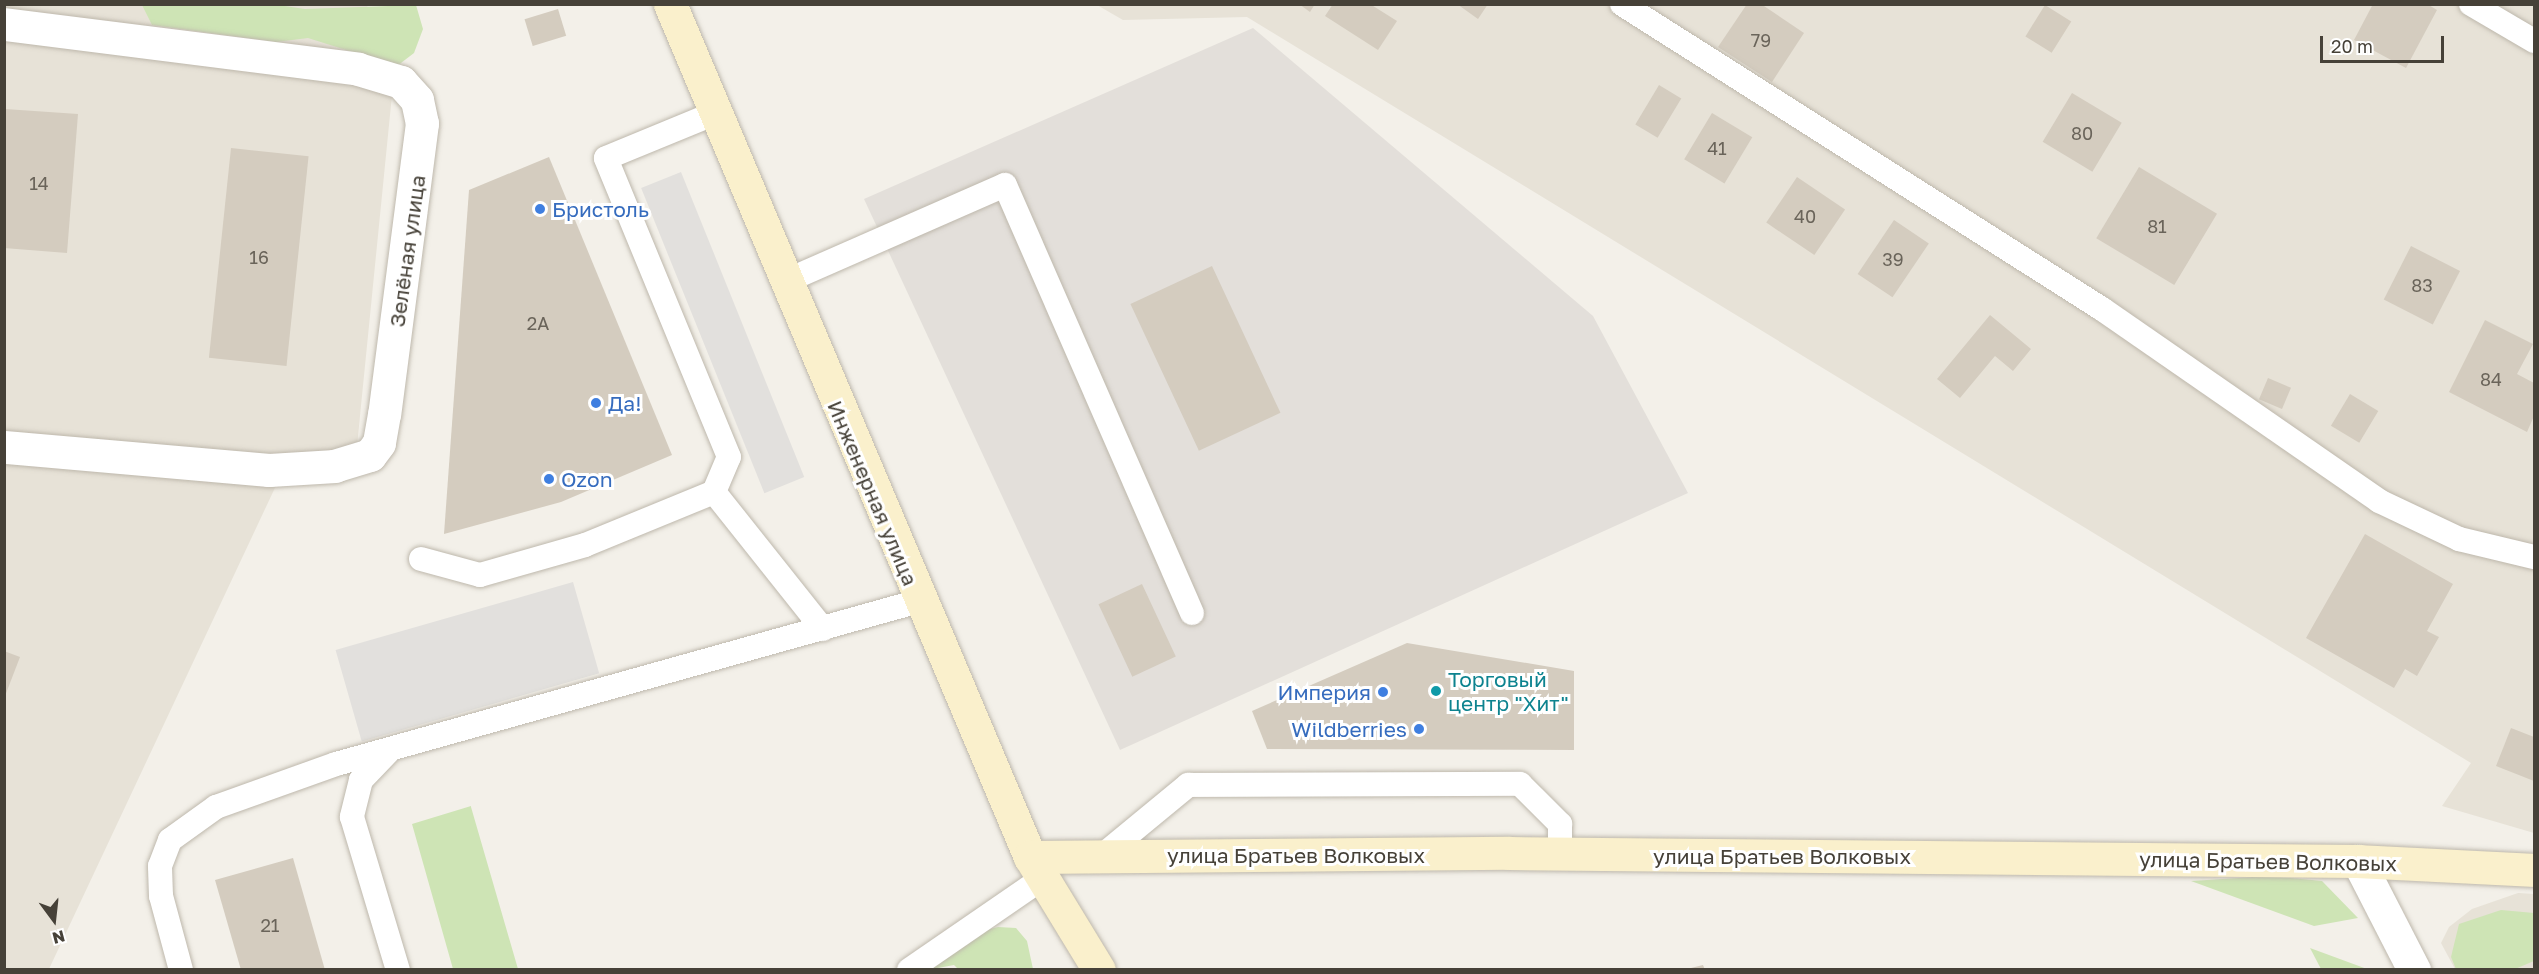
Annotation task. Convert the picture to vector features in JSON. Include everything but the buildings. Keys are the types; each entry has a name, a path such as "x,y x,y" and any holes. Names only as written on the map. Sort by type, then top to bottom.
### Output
{"street":[{"name":"Инженерная улица","path":"670,4 919,601 1036,867 1099,969"},
{"name":"Зелёная улица","path":"4,24 358,69 401,82 417,100 422,123 384,414 379,443 370,454 335,466 269,470 4,447"},
{"name":"улица Братьев Волковых","path":"1036,867 1102,856 1560,854 2358,861 2535,870"},
{"path":"2358,861 2414,969"}],"lane":[{"path":"1622,4 2102,309 2379,501 2459,539 2535,557"},
{"path":"2471,4 2535,41"},
{"path":"421,560 480,575 585,545 714,492 729,457 606,158 715,113"},
{"path":"784,282 1005,185 1192,613"},
{"path":"714,492 823,629"},
{"path":"181,969 161,896 159,866 170,840 216,807 389,750 919,601"},
{"path":"389,750 361,780 352,817 398,969"},
{"path":"1102,856 1188,784 1520,784 1560,824 1560,854"},
{"path":"909,969 1036,867"}],"shaded area":[{"path":"5,5 367,5 392,95 355,466 281,475 49,969 5,970"},
{"path":"1097,5 2534,5 2534,833 2442,806 2471,763 1247,17 1123,20"},
{"path":"1253,28 1593,316 1688,493 1120,750 864,199"},
{"path":"681,172 804,477 764,493 641,188"},
{"path":"573,582 599,673 362,741 336,650"},
{"path":"2518,893 2534,894 2534,969 2455,969 2441,943 2449,927 2472,909"}],"green space":[{"path":"271,4 305,9 416,5 423,29 414,53 397,66 308,38 276,42 152,25 142,5"},
{"path":"471,806 518,969 453,969 412,824"},
{"path":"2270,876 2322,881 2358,918 2314,926 2191,881"},
{"path":"2501,910 2534,913 2534,961 2515,969 2456,969 2451,957 2459,924"},
{"path":"998,927 1016,928 1027,941 1033,969 958,969 954,965 927,970 982,931"},
{"path":"2310,948 2367,969 2321,969"}],"place":[{"name":"Бристоль","path":"540,209"},
{"name":"Да!","path":"596,403"},
{"name":"Ozon","path":"549,479"},
{"name":"Торговый центр \"Хит\"","path":"1436,691"},
{"name":"Империя","path":"1383,692"},
{"name":"Wildberries","path":"1419,729"}]}
